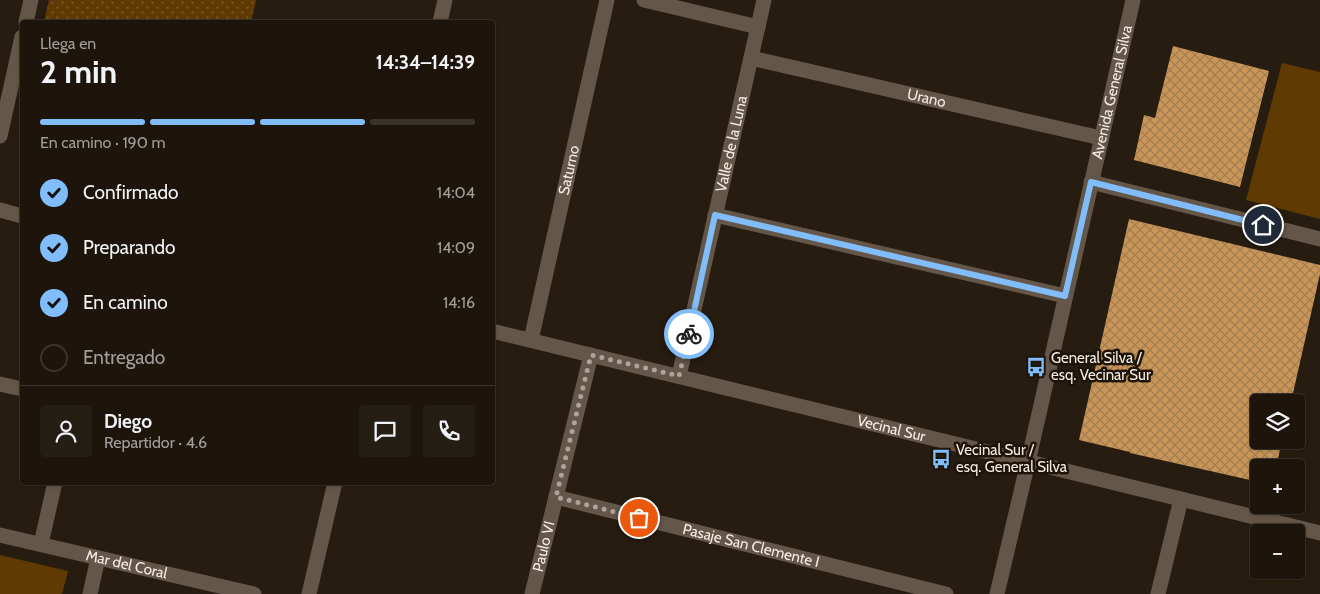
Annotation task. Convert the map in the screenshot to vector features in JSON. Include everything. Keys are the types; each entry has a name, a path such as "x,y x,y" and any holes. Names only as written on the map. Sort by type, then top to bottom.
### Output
{"street":[{"path":"26,20 31,0"},
{"path":"440,20 445,0"},
{"name":"Saturno","path":"531,340 607,0"},
{"path":"644,0 758,27"},
{"name":"Valle de la Luna","path":"679,376 764,0"},
{"name":"Avenida General Silva","path":"996,594 1028,462 1133,0"},
{"path":"0,136 20,46"},
{"name":"Urano","path":"751,58 1101,138"},
{"path":"1091,182 1320,239"},
{"path":"0,210 20,215"},
{"path":"715,215 1065,296"},
{"name":"Vecinal Sur","path":"495,332 1320,533"},
{"name":"Paulo VI","path":"532,594 591,355"},
{"path":"0,384 20,389"},
{"path":"41,544 54,485"},
{"path":"309,594 334,485"},
{"name":"Pasaje San Clemente I","path":"556,497 946,594"},
{"path":"1158,594 1181,499"},
{"name":"Mar del Coral","path":"0,535 254,594"},
{"path":"90,594 98,558"}],"shaded area":[{"path":"49,0 256,0 251,20 44,20"},
{"path":"1282,63 1320,72 1320,219 1246,200"},
{"path":"0,555 68,571 62,594 0,594"}],"building":[{"path":"1173,46 1269,71 1240,187 1134,160 1144,115 1155,118"},
{"path":"1129,219 1320,265 1320,274 1293,394 1250,394 1250,449 1280,449 1278,459 1250,459 1250,480 1079,440"}],"way so far":[{"path":"639,518 556,497 591,355 679,376 689,334"}],"place":[{"name":"General Silva / esq. Vecinar Sur","path":"1036,367"},
{"name":"Vecinal Sur / esq. General Silva","path":"941,459"}],"route":[{"path":"689,334 715,215 1065,296 1091,182 1263,225"}]}
